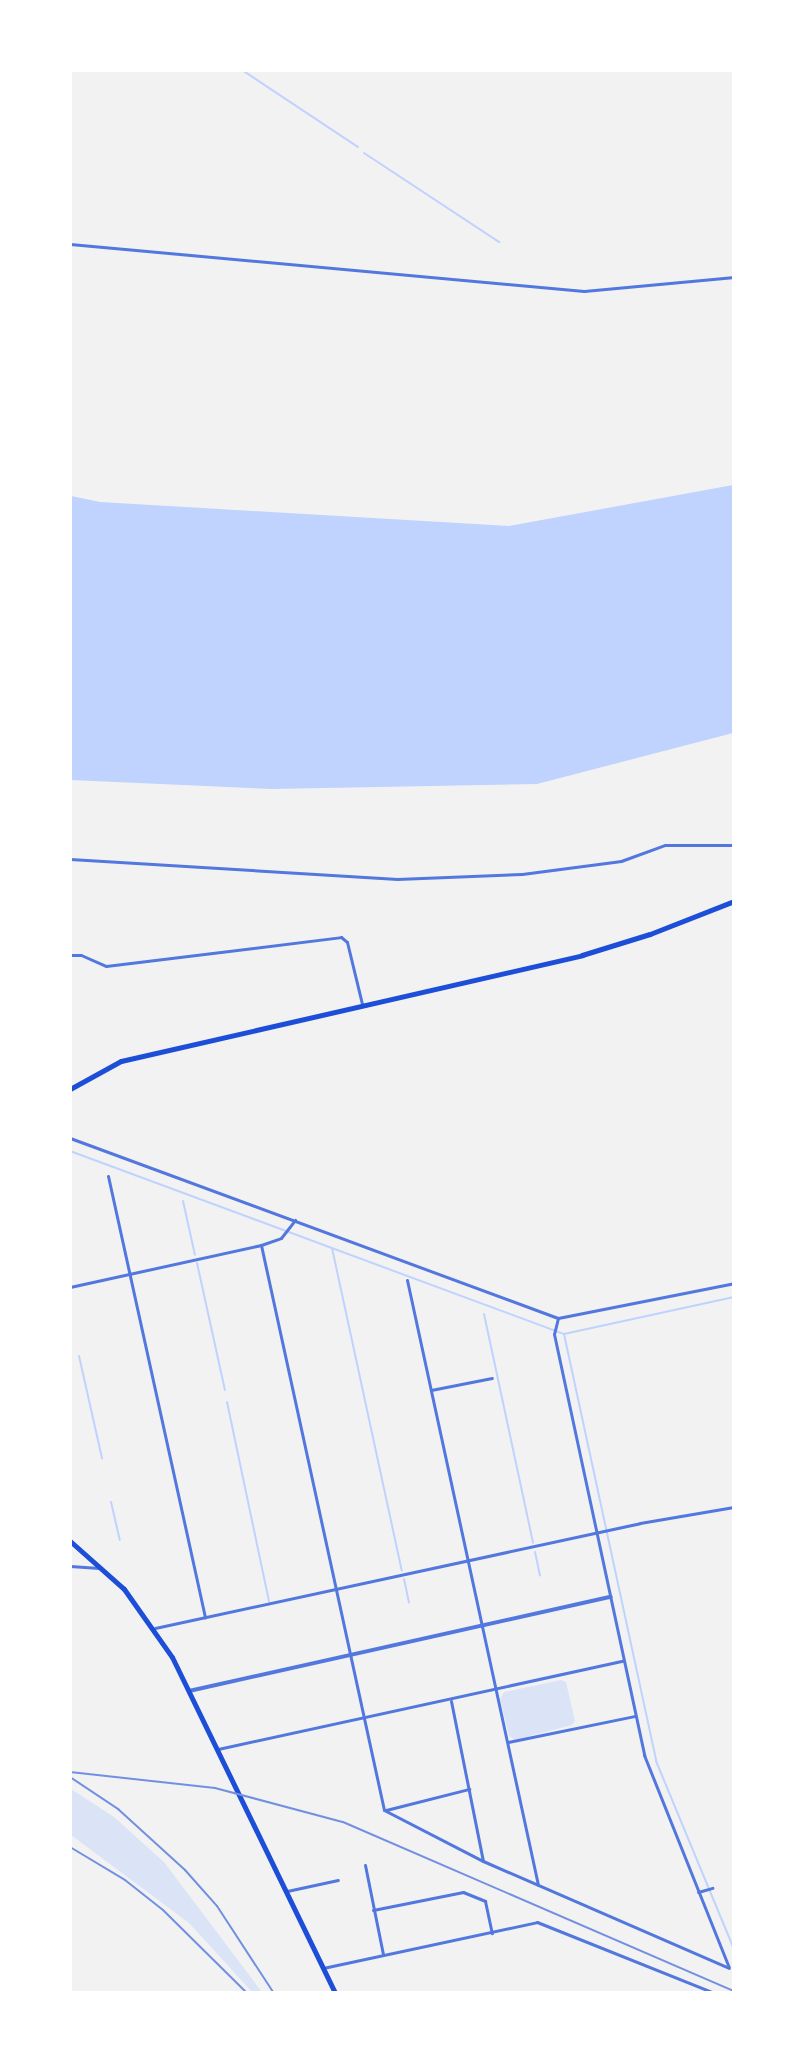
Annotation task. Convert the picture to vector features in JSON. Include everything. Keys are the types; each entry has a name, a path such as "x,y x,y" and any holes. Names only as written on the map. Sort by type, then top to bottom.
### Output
{"main road":[{"path":"70,1089 121,1061 590,953 734,901"},
{"path":"70,1541 104,1568 154,1628 218,1749 335,1992"}],"street":[{"path":"70,244 584,291 734,277"},
{"path":"70,859 398,879 522,874 621,861 665,845 734,845"},
{"path":"70,955 81,955 106,966 341,938 347,942 362,1005"},
{"path":"70,1138 558,1318 574,1318 734,1284"},
{"path":"108,1176 205,1617"},
{"path":"70,1287 129,1272 261,1245 285,1235 295,1222"},
{"path":"261,1245 384,1810 483,1861 729,1968 648,1768 554,1334 558,1318"},
{"path":"407,1280 538,1885"},
{"path":"431,1390 492,1378"},
{"path":"154,1628 607,1531 734,1507"},
{"path":"70,1566 104,1568"},
{"path":"189,1691 611,1597"},
{"path":"218,1749 452,1701 623,1661"},
{"path":"452,1701 483,1861"},
{"path":"508,1742 635,1716"},
{"path":"384,1810 470,1790"},
{"path":"365,1865 382,1954"},
{"path":"285,1891 338,1880"},
{"path":"698,1892 712,1888"},
{"path":"373,1910 463,1892 485,1901 492,1932"},
{"path":"323,1968 537,1922 712,1992"}],"shaded area":[{"path":"561,1680 566,1682 575,1721 572,1725 515,1740 509,1736 500,1699 504,1692"},
{"path":"71,1789 114,1817 164,1862 262,1992 252,1992 189,1923 71,1835"}],"water":[{"path":"733,485 733,733 537,784 272,789 71,780 71,496 100,502 509,526"}],"waterway":[{"path":"242,70 358,147"},
{"path":"364,153 499,242"},
{"path":"70,1151 564,1334 734,1297"},
{"path":"183,1201 195,1255"},
{"path":"332,1248 402,1571"},
{"path":"197,1263 225,1390"},
{"path":"484,1314 533,1543"},
{"path":"564,1334 656,1761 734,1949"},
{"path":"79,1356 102,1458"},
{"path":"227,1402 269,1602"},
{"path":"111,1502 120,1540"},
{"path":"535,1552 540,1575"},
{"path":"404,1579 409,1602"}],"railway":[{"path":"70,1772 215,1788 343,1822 734,1991"},
{"path":"70,1777 118,1809 185,1870 217,1906 273,1992"},
{"path":"70,1847 125,1880 163,1910 246,1992"}]}
